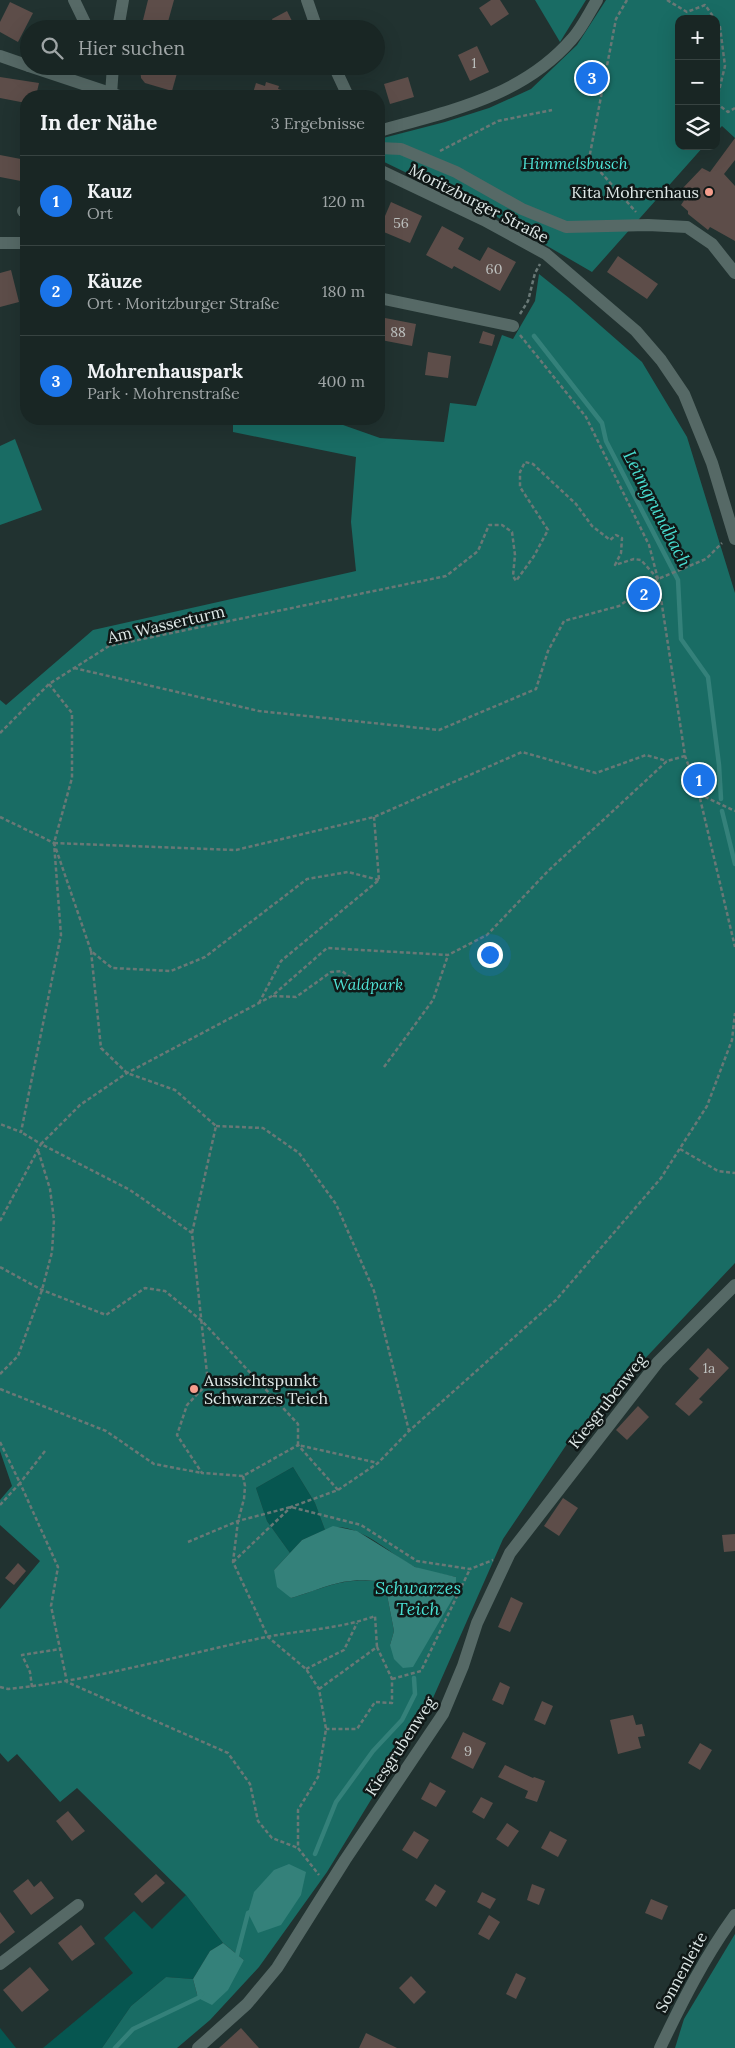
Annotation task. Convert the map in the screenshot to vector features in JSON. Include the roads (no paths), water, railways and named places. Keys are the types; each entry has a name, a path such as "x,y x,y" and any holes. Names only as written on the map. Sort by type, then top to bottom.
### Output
{"street":[{"path":"74,0 84,20"},
{"path":"120,20 123,0"},
{"path":"307,0 315,20"},
{"path":"385,129 495,96 543,68 573,38 596,0"},
{"path":"0,56 20,63"},
{"path":"56,75 100,90"},
{"path":"114,75 115,90"},
{"path":"338,75 345,90"},
{"path":"385,148 401,148 456,172 522,209 566,227 648,225 687,227 712,244 735,272"},
{"name":"Moritzburger Straße","path":"385,173 484,220 546,254 636,331 661,360 684,394 712,463 734,534"},
{"path":"0,243 20,243"},
{"path":"385,299 513,326"},
{"name":"Kiesgrubenweg","path":"198,2048 247,2004 278,1968 328,1888 443,1714 463,1666 477,1623 510,1553 658,1362 735,1285"},
{"path":"0,1964 78,1905"},
{"name":"Sonnenleite","path":"660,2048 696,1974 735,1914"}],"water":[{"name":"Schwarzes Teich","path":"333,1526 357,1531 415,1567 456,1577 456,1593 413,1667 403,1668 394,1659 390,1645 394,1631 387,1595 377,1581 342,1582 291,1598 277,1587 274,1570 302,1540"},
{"path":"289,1864 306,1872 301,1895 281,1925 258,1933 248,1913 254,1892 274,1870"},
{"path":"223,1943 244,1960 228,1990 212,2005 198,1998 193,1979 210,1951"}],"waterway":[{"name":"Leimgrundbach","path":"534,336 602,423 606,441 678,580 681,639 708,677 719,765 721,799"},
{"name":"Leimgrundbach","path":"722,811 735,864"},
{"name":"Leimgrundbach","path":"315,1854 336,1802 373,1751 402,1720 415,1694 414,1678"},
{"name":"Leimgrundbach","path":"234,1958 237,1955 248,1913 252,1911"},
{"name":"Leimgrundbach","path":"115,2048 133,2029 198,1998 202,1994"}],"place":[{"name":"Mohrenhauspark","path":"592,78"},
{"name":"Kita Mohrenhaus","path":"709,192"},
{"name":"Käuze","path":"644,594"},
{"name":"Kauz","path":"699,780"},
{"name":"Aussichtspunkt Schwarzes Teich","path":"194,1389"}],"park label":[{"name":"Himmelsbusch","path":"575,163"},
{"name":"Waldpark","path":"368,984"}]}
